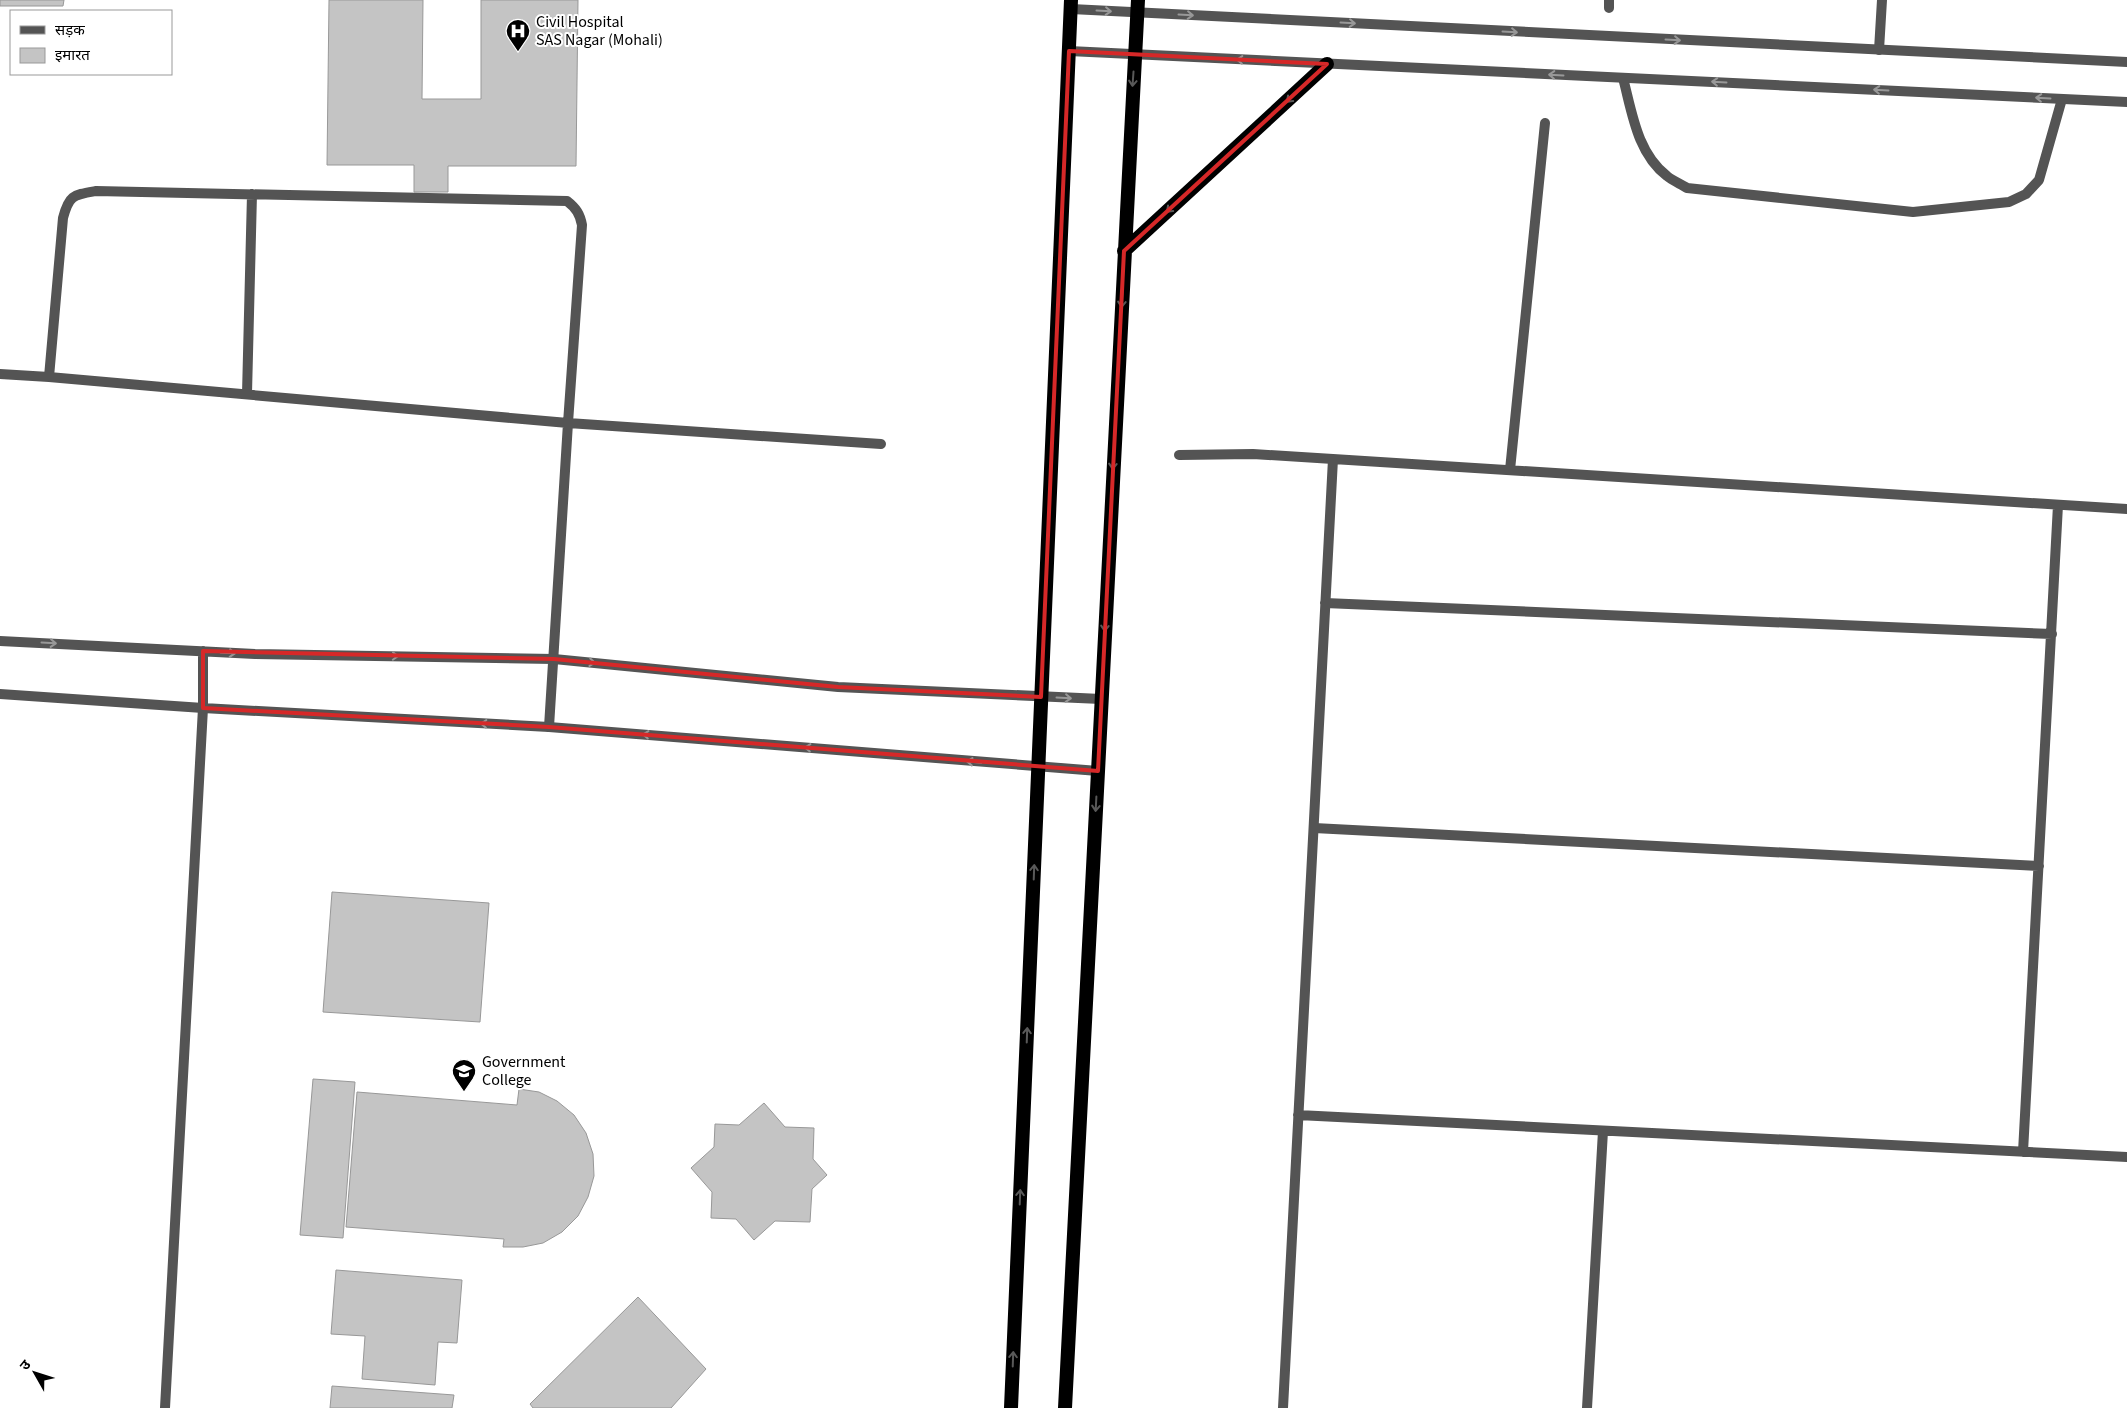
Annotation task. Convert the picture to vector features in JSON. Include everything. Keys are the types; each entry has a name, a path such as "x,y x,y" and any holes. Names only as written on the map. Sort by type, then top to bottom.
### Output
{"highway":[{"path":"1011,1408 1071,5"},
{"path":"1065,1408 1138,6"},
{"path":"1124,251 1327,64"}],"street":[{"path":"1880,50 1882,0"},
{"path":"1071,5 1138,6 1880,50 2127,62"},
{"path":"1069,51 2127,102"},
{"path":"1622,78 1638,136 1648,155 1666,175 1687,188 1913,212 2009,202 2026,194 2038,180 2062,99"},
{"path":"1510,470 1545,123"},
{"path":"49,377 63,218 67,202 77,194 96,190 567,201 580,214 582,225 549,727"},
{"path":"246,394 252,194"},
{"path":"0,374 568,423 881,444"},
{"path":"1179,455 1252,454 2127,509"},
{"path":"1283,1408 1333,459"},
{"path":"2023,1152 2058,505"},
{"path":"1326,602 2052,634"},
{"path":"0,641 255,654 554,659 838,687 1101,699"},
{"path":"165,1408 203,708 203,651"},
{"path":"0,694 203,708 549,727 1098,771"},
{"path":"1314,828 2039,866"},
{"path":"1298,1115 2127,1157"},
{"path":"1587,1408 1603,1131"}],"highlighted area":[{"path":"1069,51 1327,64 1124,251 1098,771 549,727 203,708 203,651 554,659 838,687 1041,697"}],"building":[{"path":"0,0 64,0 63,6 0,6"},
{"path":"329,0 423,0 422,99 481,99 481,0 578,0 576,166 448,166 448,192 414,192 414,165 327,165"},
{"path":"332,892 489,903 480,1022 323,1012"},
{"path":"313,1079 355,1082 343,1238 300,1235"},
{"path":"519,1089 539,1092 557,1101 574,1115 586,1133 593,1154 594,1176 588,1197 578,1216 562,1232 543,1243 523,1247 503,1247 504,1239 346,1227 357,1092 517,1105"},
{"path":"764,1103 785,1127 814,1128 813,1159 827,1175 812,1189 810,1222 775,1221 754,1240 736,1219 711,1218 712,1192 691,1168 714,1147 715,1124 739,1125"},
{"path":"336,1270 462,1280 457,1343 438,1342 435,1385 362,1379 365,1336 331,1334"},
{"path":"638,1297 706,1369 671,1408 533,1408 530,1404"},
{"path":"332,1386 454,1395 452,1408 330,1408"}],"place":[{"name":"Civil Hospital SAS Nagar (Mohali)","path":"518,52"},
{"name":"Government College","path":"464,1092"}]}
